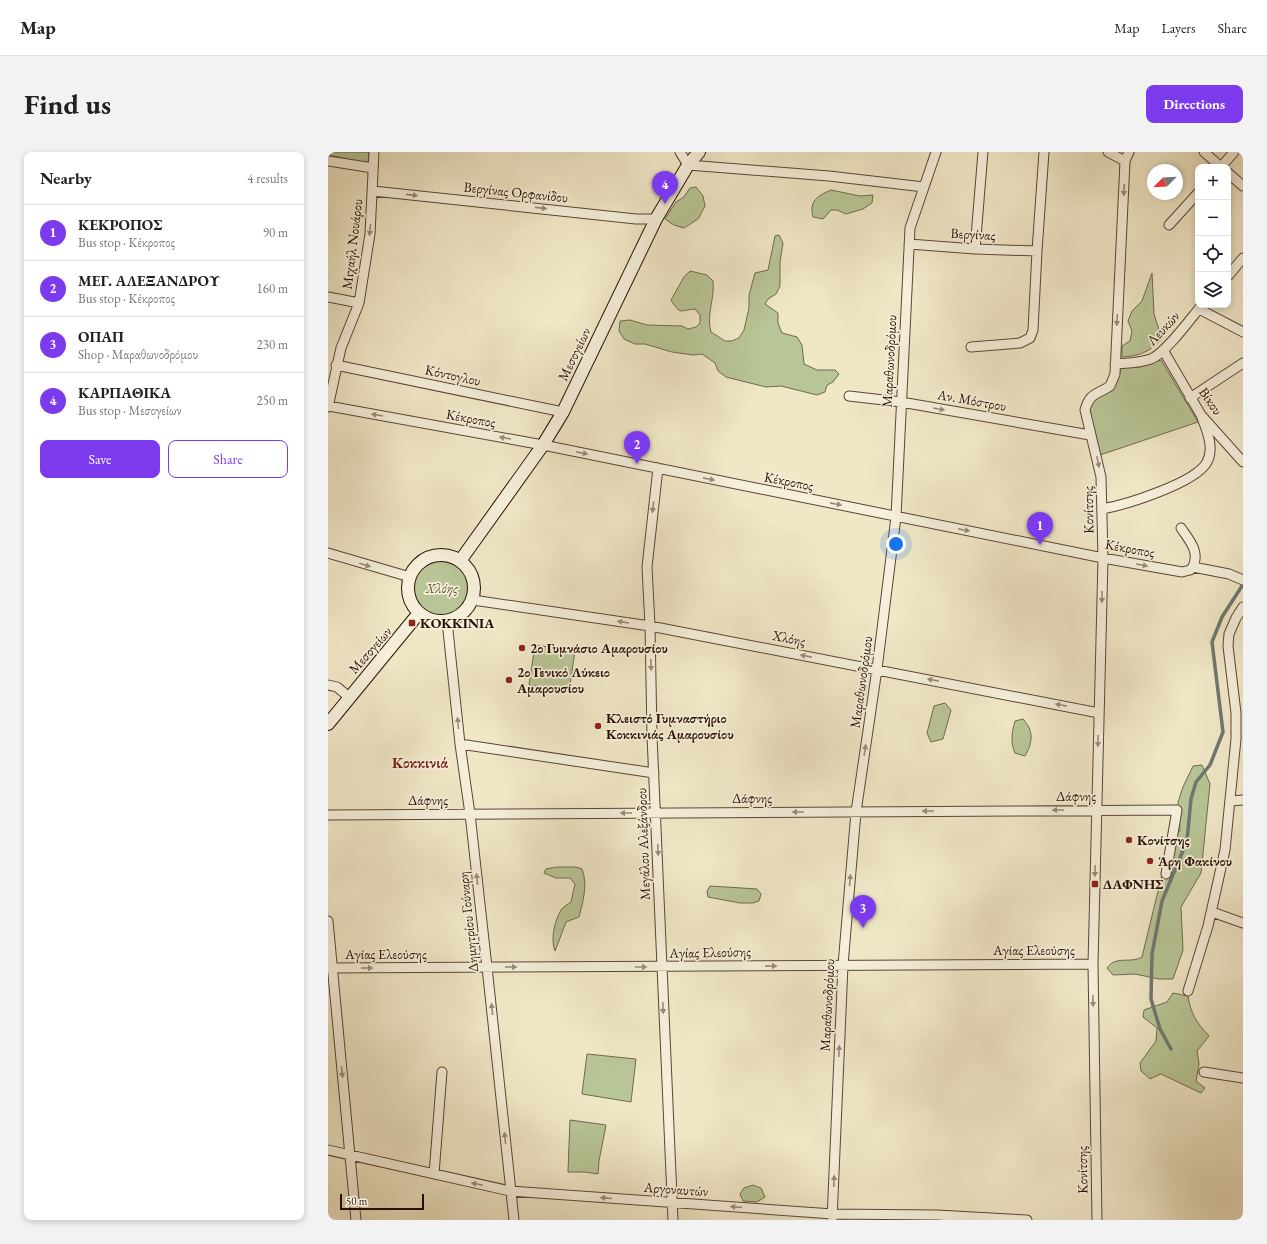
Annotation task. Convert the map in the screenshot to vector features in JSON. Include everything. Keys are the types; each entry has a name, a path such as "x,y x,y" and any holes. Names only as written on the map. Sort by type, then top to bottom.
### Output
{"street":[{"name":"Μιχαήλ Νουάρου","path":"328,406 341,348 359,303 370,234 374,152"},
{"path":"680,152 688,165 829,176 924,187"},
{"name":"Μεσογείων","path":"460,561 543,445 563,412 656,219 688,165 699,152"},
{"name":"Μαραθωνοδρόμου","path":"833,1217 843,965 856,812 877,669 896,516 910,228 936,152"},
{"path":"975,249 983,152"},
{"path":"971,347 1020,343 1025,342 1032,335 1044,152"},
{"path":"1108,152 1127,156"},
{"path":"1204,152 1218,164"},
{"path":"1224,164 1234,152"},
{"name":"Κονίτσης","path":"1097,1220 1093,964 1103,558 1101,477 1098,459 1090,435 1085,410 1087,402 1097,391 1110,386 1115,374 1127,156"},
{"path":"328,161 373,168"},
{"path":"1231,176 1243,186"},
{"name":"Βεργίνας Ορφανίδου","path":"373,191 656,219"},
{"path":"1169,226 1195,196"},
{"name":"Βεργίνας","path":"909,244 975,249 1037,250"},
{"path":"1231,272 1243,258"},
{"path":"328,297 359,303"},
{"name":"Λευκών","path":"1115,364 1139,362 1153,358 1163,350 1200,308"},
{"path":"1203,308 1243,332"},
{"name":"Βίκου","path":"1163,350 1201,415 1243,462"},
{"path":"1190,398 1243,363"},
{"name":"Κόντογλου","path":"336,365 563,412"},
{"name":"Αν. Μόστρου","path":"849,396 901,402 1090,435"},
{"name":"Κέκροπος","path":"328,406 543,445 1103,558 1182,572 1190,570 1193,567 1229,574 1243,580"},
{"path":"1102,509 1134,502 1166,489 1201,470 1207,462 1210,451 1209,439 1201,415"},
{"name":"Μεγάλου Αλεξάνδρου","path":"658,468 647,550 654,773 657,813 673,1220"},
{"path":"1181,528 1196,552 1197,559 1193,567"},
{"path":"328,553 410,578"},
{"path":"431,556 451,556 460,561 468,568 473,578 475,589 473,600 463,614 448,621 433,621 419,614 409,597 408,587 414,568 431,556"},
{"name":"Χλόης","path":"473,600 650,626 1099,713"},
{"path":"1188,991 1212,912 1225,850 1231,801 1231,773 1239,739 1228,646 1229,634 1243,606"},
{"name":"Μεσογείων","path":"328,724 419,614"},
{"name":"Δημητρίου Γούναρη","path":"448,621 460,744 470,814 514,1220"},
{"path":"328,684 336,687 349,697"},
{"path":"460,744 654,773"},
{"path":"1231,801 1243,800"},
{"name":"Δάφνης","path":"328,815 1176,810 1166,874"},
{"path":"1212,912 1243,923"},
{"path":"328,921 330,968 356,1220"},
{"name":"Αγίας Ελεούσης","path":"330,968 1093,964"},
{"path":"434,1174 442,1072"},
{"path":"1204,1072 1243,1078"},
{"name":"Αργοναυτών","path":"328,1150 510,1191 833,1217 937,1215 1027,1220"}],"green space":[{"path":"328,152 369,152 368,163 328,155"},
{"path":"696,187 703,196 705,206 698,219 684,228 674,225 665,219 676,202 684,197 690,188"},
{"path":"831,190 860,196 873,195 872,203 863,209 846,214 837,210 831,210 823,219 813,217 812,207 815,200 822,194"},
{"path":"779,235 783,243 780,262 780,286 776,294 768,299 765,304 778,313 778,323 782,333 797,337 802,345 804,364 817,370 835,370 839,374 833,382 827,385 825,392 817,395 781,386 766,387 726,377 718,371 715,363 702,354 693,355 672,352 645,344 635,344 624,339 619,331 620,321 630,320 647,325 682,326 688,329 696,327 700,323 700,315 695,309 681,311 671,300 684,277 690,271 707,275 713,281 713,294 709,319 711,332 725,341 732,341 739,338 744,330 749,308 749,295 755,273 768,270 775,236"},
{"path":"1152,273 1154,314 1162,339 1153,347 1144,352 1134,356 1122,357 1122,346 1130,341 1132,331 1128,321 1132,311 1142,301"},
{"path":"1161,360 1198,422 1100,455 1092,430 1090,404 1118,379 1121,367 1140,367"},
{"name":"Χλόης","path":"441,561 451,563 460,569 466,578 468,588 466,598 460,607 451,613 441,615 431,613 422,607 416,598 414,588 416,578 422,569 431,563"},
{"path":"535,645 575,651 569,691 529,685"},
{"path":"945,703 951,710 943,739 931,742 927,733 934,706"},
{"path":"1023,719 1027,723 1031,732 1030,746 1025,756 1015,753 1012,741 1015,721"},
{"path":"1202,765 1210,784 1201,873 1181,907 1183,950 1173,979 1159,979 1135,974 1113,975 1107,968 1111,964 1142,957 1167,854 1165,842 1180,831 1178,802 1183,787 1193,766"},
{"path":"557,867 576,867 582,869 585,887 579,917 566,922 555,951 553,936 555,924 561,910 571,902 575,884 570,878 556,878 544,873 546,869"},
{"path":"710,886 757,889 761,894 759,901 753,903 740,903 708,897 707,891"},
{"path":"1173,993 1188,996 1195,1018 1209,1036 1197,1051 1199,1064 1196,1081 1205,1088 1201,1093 1161,1074 1150,1079 1141,1071 1140,1063 1156,1041 1157,1028 1143,1017 1144,1010 1167,1002"},
{"path":"587,1054 636,1059 631,1102 582,1094"},
{"path":"570,1120 606,1125 598,1174 568,1172"},
{"path":"753,1185 761,1188 765,1197 757,1202 743,1201 740,1194 744,1188"}],"waterway":[{"path":"1171,1049 1160,1029 1151,999 1152,954 1162,901 1187,841 1191,799 1196,782 1210,765 1223,732 1212,642 1222,617 1242,586"}],"place":[{"name":"ΚΑΡΠΑΘΙΚΑ","path":"665,204"},
{"name":"ΜΕΓ. ΑΛΕΞΑΝΔΡΟΥ","path":"637,464"},
{"name":"ΚΕΚΡΟΠΟΣ","path":"1040,545"},
{"name":"ΚΟΚΚΙΝΙΑ","path":"412,623"},
{"name":"2ο Γυμνάσιο Αμαρουσίου","path":"522,648"},
{"name":"2ο Γενικό Λύκειο Αμαρουσίου","path":"509,680"},
{"name":"Κλειστό Γυμναστήριο Κοκκινιάς Αμαρουσίου","path":"598,726"},
{"name":"Κονίτσης","path":"1129,840"},
{"name":"Άρη Φακίνου","path":"1150,861"},
{"name":"ΔΑΦΝΗΣ","path":"1095,884"},
{"name":"ΟΠΑΠ","path":"863,928"}],"district":[{"name":"Κοκκινιά","path":"420,762"}]}
